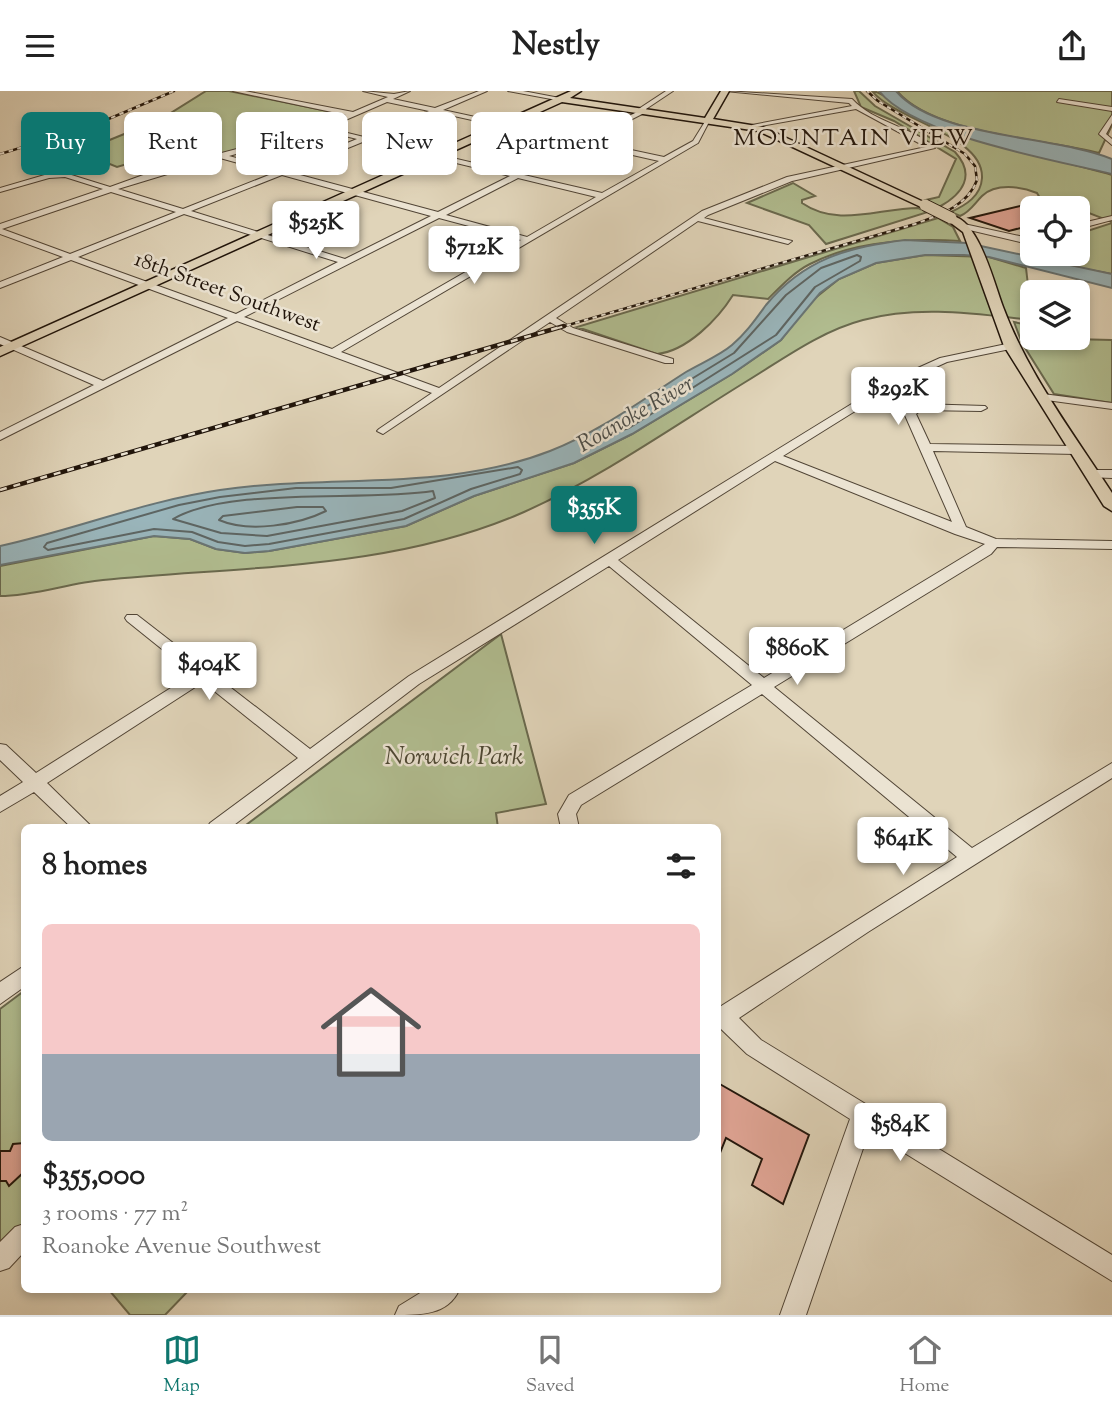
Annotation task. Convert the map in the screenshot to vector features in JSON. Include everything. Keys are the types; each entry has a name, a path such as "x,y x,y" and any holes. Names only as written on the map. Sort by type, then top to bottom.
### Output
{"main road":[{"path":"542,110 577,91"},
{"path":"708,121 723,91"},
{"path":"562,99 752,127 951,218 967,230 1012,347 1112,506"},
{"path":"537,112 566,101 578,101"},
{"path":"4,346 397,175"}],"street":[{"path":"236,91 353,114"},
{"path":"366,91 471,117"},
{"path":"348,116 408,91"},
{"path":"431,112 484,91"},
{"path":"511,91 562,99"},
{"path":"633,116 670,91"},
{"path":"383,431 695,218 790,179 931,148 888,121 853,104 723,91"},
{"path":"776,95 784,91"},
{"path":"848,91 853,104"},
{"path":"1059,101 1112,109"},
{"path":"752,127 853,104"},
{"path":"1112,117 1102,134 1112,143"},
{"path":"332,352 666,160 699,139 708,121"},
{"path":"633,153 666,160"},
{"path":"457,162 603,196"},
{"path":"0,190 48,176 65,175 347,262"},
{"path":"0,229 110,188 153,175"},
{"path":"0,285 274,175"},
{"path":"292,175 526,239"},
{"path":"0,437 517,176"},
{"path":"695,218 788,241"},
{"path":"1090,224 1112,218"},
{"name":"18th Street Southwest","path":"0,229 440,392"},
{"path":"967,230 1020,238"},
{"path":"549,318 570,330 668,361"},
{"path":"4,346 103,384"},
{"path":"221,824 414,680 772,457 908,375 957,356 1012,347"},
{"path":"1043,397 1112,406"},
{"path":"960,531 958,519 911,410 919,407 981,408"},
{"path":"925,447 1076,450"},
{"path":"772,457 994,543 1112,545"},
{"path":"1091,474 1112,474"},
{"path":"570,824 568,807 575,800 974,559 994,543"},
{"path":"608,558 971,859"},
{"path":"132,618 309,757"},
{"path":"0,805 203,675"},
{"path":"0,750 80,824"},
{"path":"721,1017 861,926 1112,770"},
{"path":"0,994 21,977"},
{"path":"721,1019 754,1047 1112,1269"},
{"path":"793,1315 863,1115"},
{"path":"0,1259 21,1239"},
{"path":"408,1315 442,1293"}],"green space":[{"path":"206,91 229,91 332,112 236,112 236,151 222,154 222,112 172,112"},
{"path":"854,91 859,91 875,106 955,152 965,168 965,176 964,183 955,196 939,207 926,200 939,197 956,159 894,121 861,107"},
{"path":"872,91 884,95 925,121 953,132 1112,175 1112,222 1090,213 1090,196 1039,196 1016,187 1001,187 987,192 960,216 951,212 967,203 979,190 982,178 979,163 969,150 954,139 884,102"},
{"path":"897,91 1112,91 1112,125 1099,153 962,126 914,106"},
{"path":"124,134 124,165 117,167 110,164 110,140"},
{"path":"793,183 815,196 802,200 802,203 830,214 859,215 918,208 928,212 826,244 809,225 747,203"},
{"path":"938,218 953,227 960,241 883,243 827,256 798,271 768,299 733,295 701,332 668,352 657,354 577,327"},
{"path":"1112,223 1112,274 1069,266 1090,266 1090,230"},
{"path":"925,255 989,257 1026,268 1027,280 1020,280 1020,319 926,312 884,315 847,325 803,346 637,450 553,498 474,531 423,545 317,563 103,580 0,596 0,566 154,536 190,539 216,549 245,553 269,551 406,526 474,496 574,463 632,434 732,374 781,340 809,303 839,279 876,263"},
{"path":"1014,322 1020,323 1020,338"},
{"path":"1090,339 1112,340 1112,403 1054,394 1026,350 1090,350"},
{"name":"Norwich Park","path":"501,634 546,804 496,813 497,824 247,824"},
{"path":"21,993 21,1229 0,1248 0,1009"},
{"path":"112,1293 186,1293 165,1315 130,1315"}],"water":[{"path":"879,91 896,91 914,106 938,118 966,127 1087,151 1112,159 1112,174 987,144 953,133 922,121 897,107"},
{"name":"Roanoke River","path":"905,240 967,243 1020,254 1020,265 989,257 964,255 925,255 876,263 839,279 820,293 781,340 732,374 632,434 574,463 474,496 406,526 245,553 216,549 190,539 154,536 0,565 0,546 192,495 261,485 386,480 469,472 510,464 550,451 603,425 727,349 796,276 828,258 865,247"},
{"path":"1025,266 1075,266 1112,274 1112,288 1090,282 1090,280"}],"building":[{"path":"1020,206 1020,228 1009,231 970,218"},
{"path":"721,1085 809,1135 783,1204 752,1185 762,1159 726,1138 721,1150"},
{"path":"21,1143 21,1175 9,1186 6,1181 0,1181 0,1151 10,1151 13,1144"}],"railway":[{"path":"0,154 92,126 174,91"},
{"path":"558,328 915,224 943,213 967,197 977,180 975,166 965,154 878,101 867,91"},
{"path":"0,490 564,326"}],"district":[{"name":"MOUNTAIN VIEW","path":"854,139"}]}
